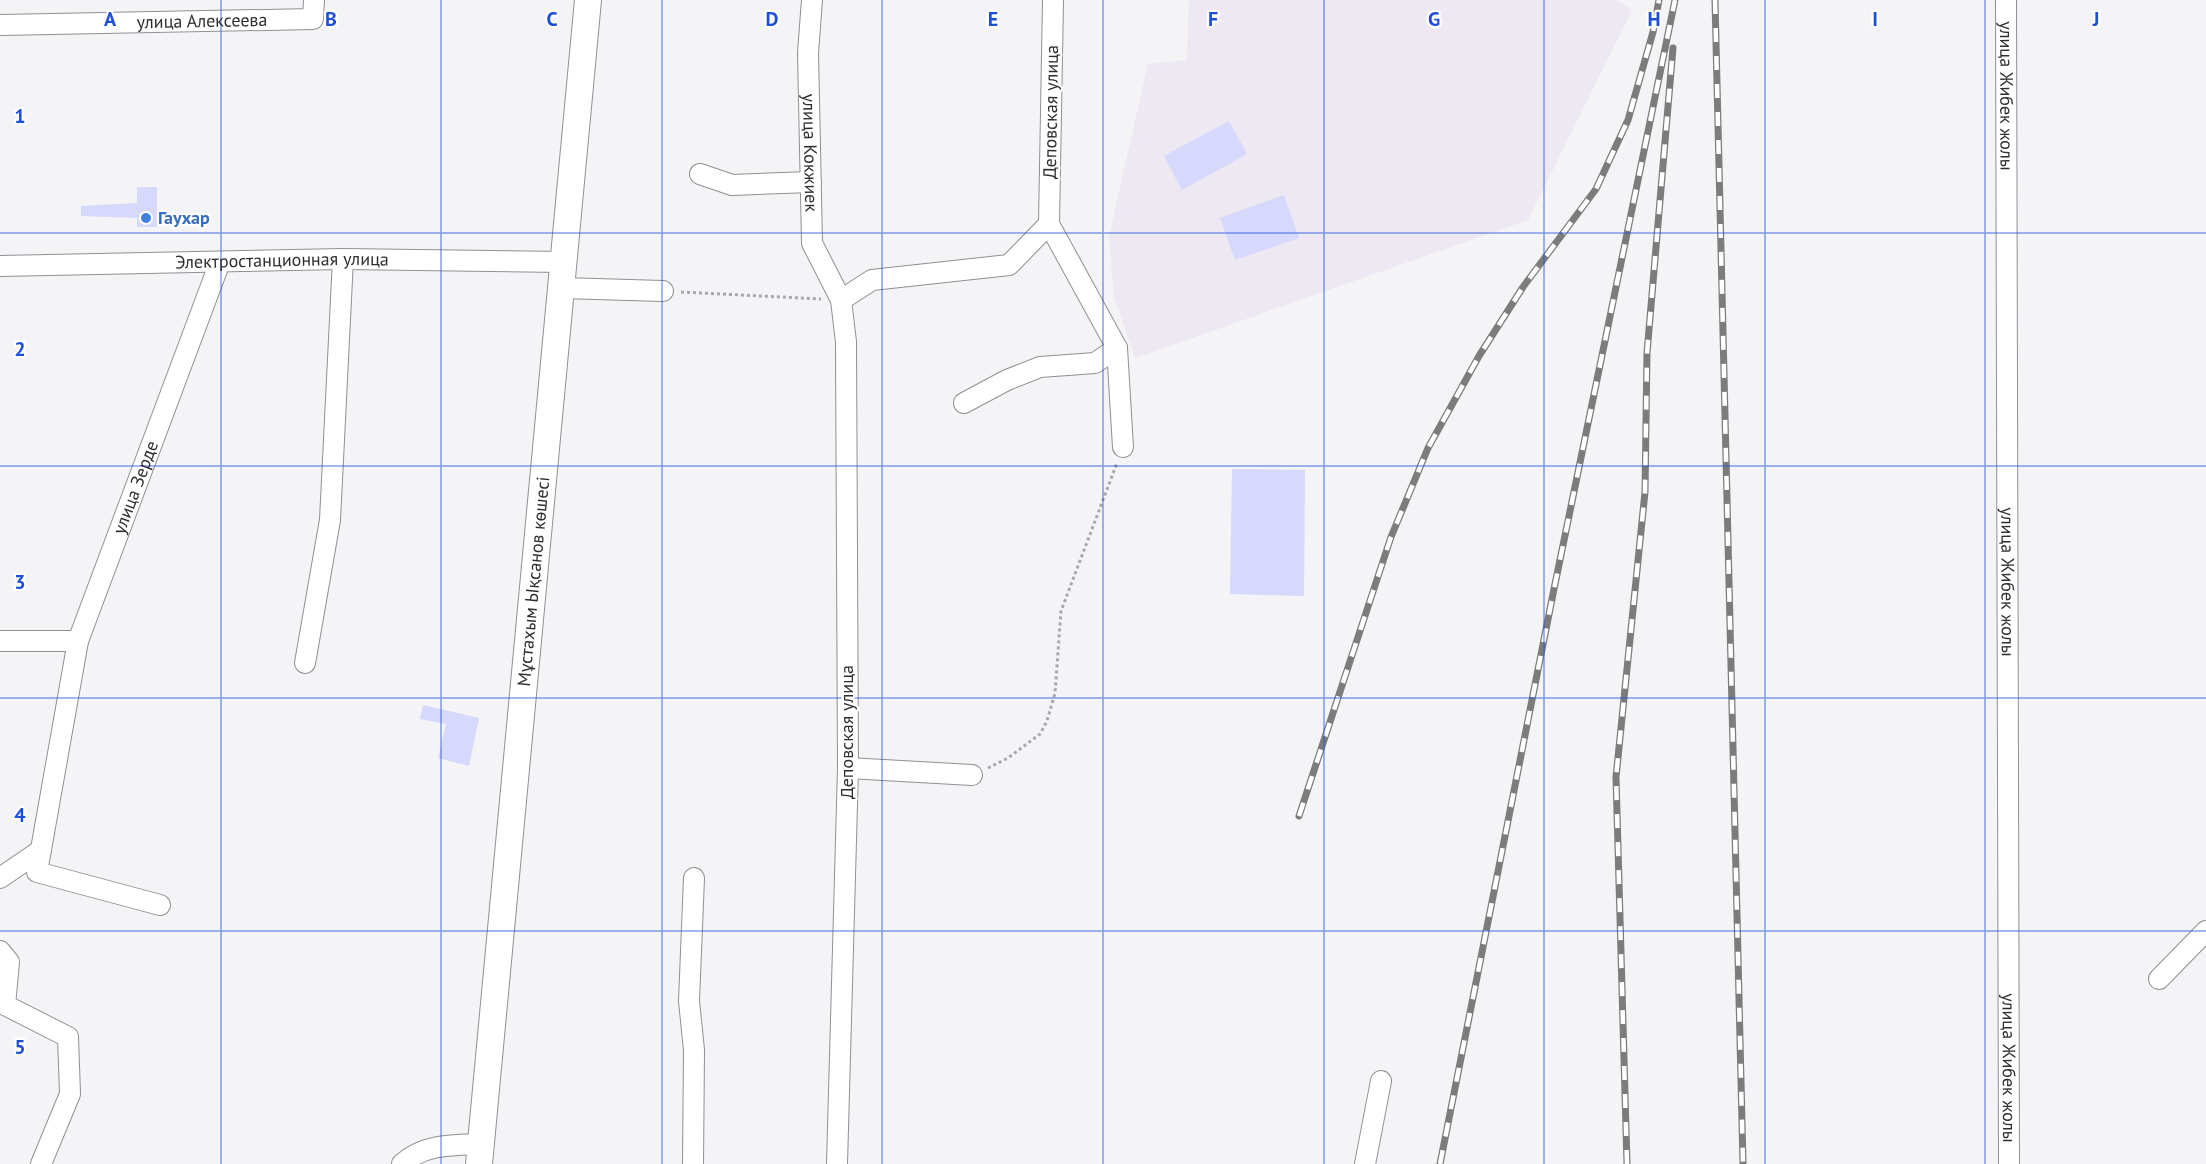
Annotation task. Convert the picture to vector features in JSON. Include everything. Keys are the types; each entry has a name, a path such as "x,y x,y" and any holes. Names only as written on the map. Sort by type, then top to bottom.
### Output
{"main road":[{"name":"Мұстахым Ықсанов көшесі","path":"480,1154 588,0"}],"street":[{"name":"улица Алексеева","path":"0,25 313,19 314,0"},
{"name":"улица Кокжиек","path":"812,0 808,52 812,243 841,300"},
{"name":"Деповская улица","path":"1049,224 1053,0"},
{"name":"улица Жибек жолы","path":"2006,0 2008,1164"},
{"path":"700,174 732,185 811,182"},
{"path":"841,300 872,280 1009,265 1049,224 1117,348 1123,447"},
{"name":"Электростанционная улица","path":"0,266 343,259 563,262"},
{"path":"305,663 330,520 343,259"},
{"name":"улица Зерде","path":"78,641 220,262"},
{"path":"562,288 663,291"},
{"name":"Деповская улица","path":"837,1164 848,768 846,342 841,300"},
{"path":"964,403 1007,380 1040,367 1095,363 1117,348"},
{"path":"0,641 78,641 38,872 160,905"},
{"path":"848,768 972,775"},
{"path":"0,878 41,850"},
{"path":"693,1164 694,1050 689,1001 694,878"},
{"path":"2159,979 2206,930"},
{"path":"0,951 9,962 5,1005 68,1037 70,1094 41,1164"},
{"path":"1365,1164 1381,1081"},
{"path":"402,1164 408,1158 437,1145 480,1154"}],"path":[{"path":"663,291 841,300"},
{"path":"972,775 1008,758 1040,734 1055,693 1061,611 1123,447"}],"shaded area":[{"path":"1189,0 1617,0 1632,10 1528,220 1135,358 1114,297 1109,236 1148,64 1187,60"}],"building":[{"path":"1229,121 1247,154 1182,190 1164,156"},
{"path":"137,187 157,187 157,227 137,227 137,218 81,216 81,206 137,203"},
{"path":"1284,195 1299,238 1235,260 1220,218"},
{"path":"1232,469 1305,470 1304,596 1230,594"},
{"path":"423,705 479,718 469,766 438,758 446,724 420,719"}],"railway":[{"path":"1299,816 1391,537 1428,448 1479,356 1523,287 1596,189 1628,120 1653,32 1659,0"},
{"path":"1440,1164 1553,594 1675,0"},
{"path":"1715,0 1743,1164"},
{"path":"1627,1164 1616,777 1645,492 1647,353 1673,48"}],"place":[{"name":"Гаухар","path":"146,218"}]}
